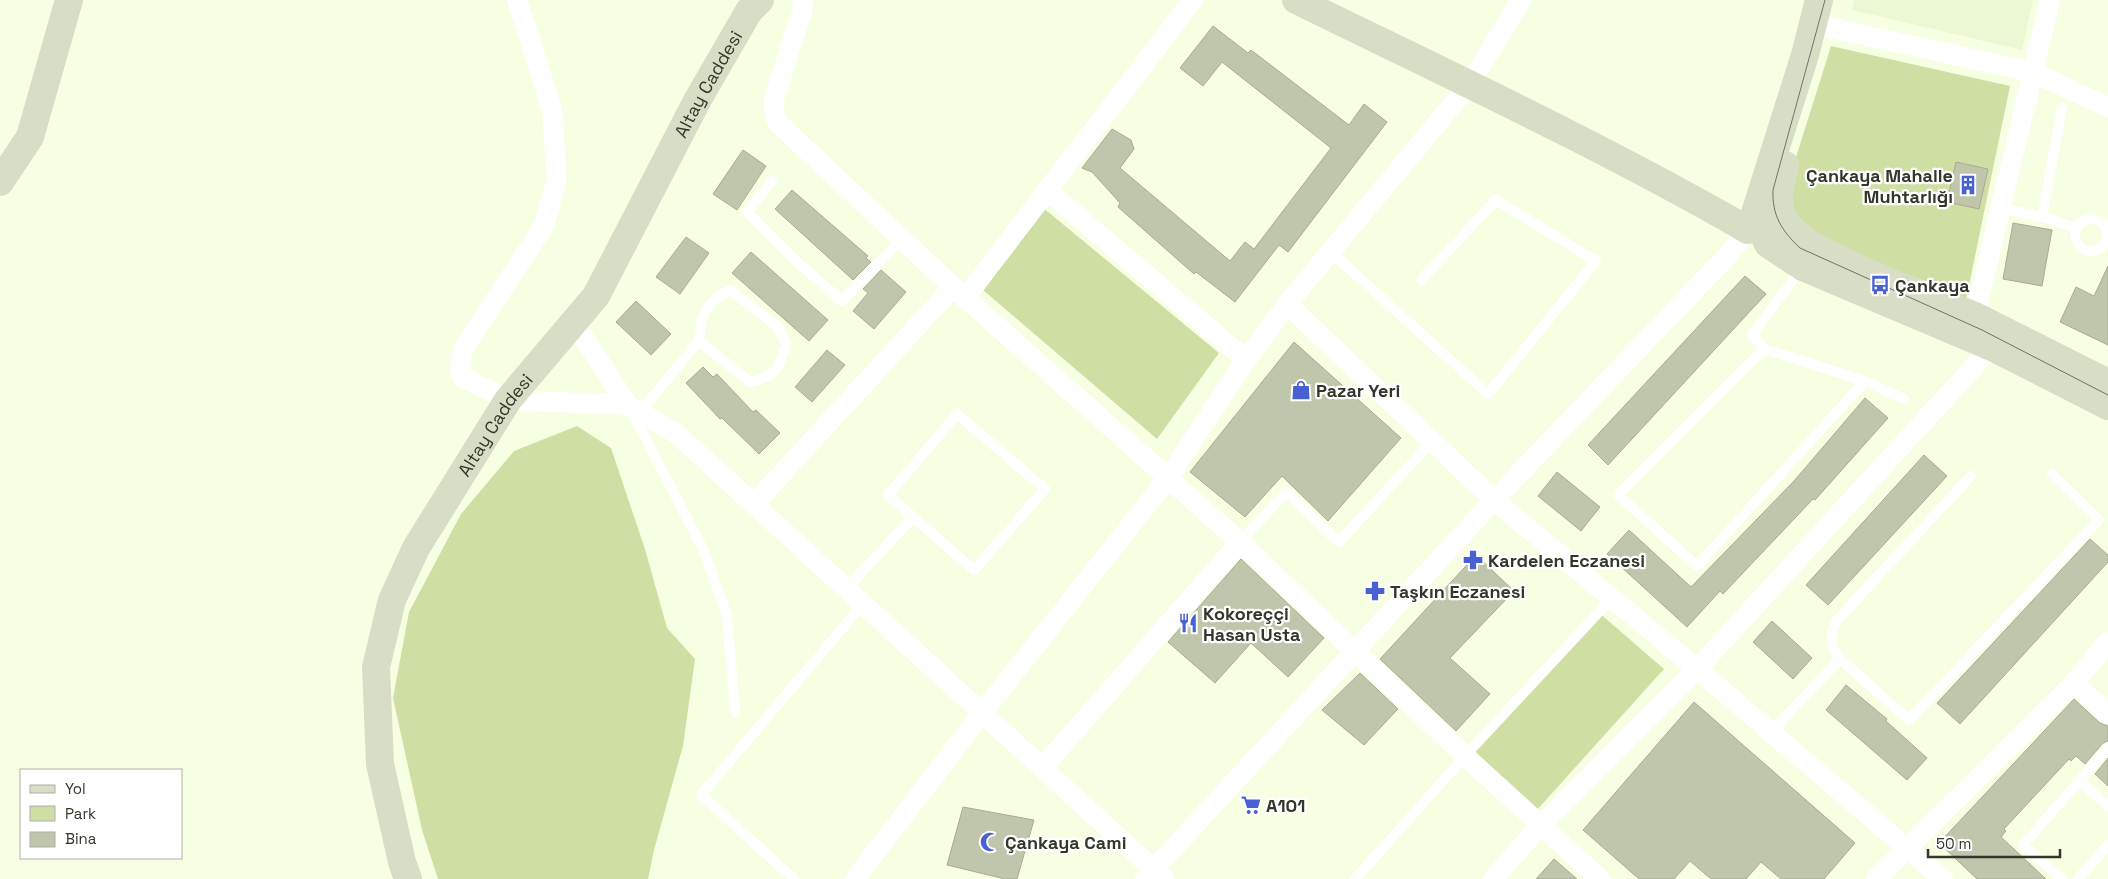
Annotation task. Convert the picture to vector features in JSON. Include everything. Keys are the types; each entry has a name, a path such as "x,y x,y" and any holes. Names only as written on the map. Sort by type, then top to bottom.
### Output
{"main road":[{"path":"0,182 30,137 69,0"},
{"path":"1296,0 1469,85 1698,202 1764,224 1789,227 1812,246 1868,273 1975,316 2108,383"},
{"path":"1819,0 1805,55 1755,213 1764,224 1768,244 1802,267 1992,347 2108,406"},
{"path":"1764,224 1778,195 1786,160 1827,27 1833,0"},
{"name":"Altay Caddesi","path":"408,879 402,862 380,764 376,667 392,600 416,548 508,400 596,296 698,99 753,4"}],"street":[{"path":"517,0 552,109 557,178 544,226 474,330 464,349 460,367 462,377 508,400 634,408"},
{"path":"803,0 802,12 775,96 776,119 959,292 1240,542 1355,654 1540,826 1600,879"},
{"path":"754,504 959,292 1047,190 1193,0"},
{"path":"855,879 982,713 1168,478 1246,360 1287,304 1469,85 1521,0"},
{"path":"1493,879 1540,826 1697,669 1992,347 1975,316 2050,0"},
{"path":"1827,27 2032,72 2108,107"},
{"path":"1047,190 1246,360"},
{"path":"574,323 634,408 676,434 754,504 1042,768 1155,876 1494,500 1728,255 1764,224"},
{"path":"1287,304 1494,500 1697,669 1943,879"},
{"path":"1042,768 1240,542"},
{"path":"1876,879 1906,846 2074,683 2108,642"},
{"path":"2074,683 2108,714"}],"lane":[{"path":"2042,217 2062,108"},
{"path":"772,181 746,212 795,260 842,300 902,239"},
{"path":"1331,252 1488,394 1596,261 1496,200 1421,280"},
{"path":"2000,208 2042,217 2076,228"},
{"path":"1802,267 1752,335 1764,349 1865,381 1904,399"},
{"path":"699,341 750,382 763,379 781,364 786,344 778,327 730,290 713,298 703,316 699,341 634,408 705,553 727,616 735,712"},
{"path":"1764,349 1618,496 1696,566 1865,381"},
{"path":"957,414 1045,489 974,570 913,517 888,495 957,414"},
{"path":"1240,542 1286,492 1339,542 1432,441"},
{"path":"1970,476 1837,620 1831,634 1831,642 1840,659 1909,720 2099,520 2052,474"},
{"path":"846,589 913,517"},
{"path":"1355,879 1465,756 1612,598"},
{"path":"794,879 701,795 863,604"},
{"path":"1771,732 1840,659"},
{"path":"2062,879 2023,846 2108,748"},
{"path":"2079,781 2108,806"},
{"path":"2078,879 2108,845"}],"shaded area":[{"path":"1854,0 2033,0 2022,50 1852,10"}],"green space":[{"path":"1831,46 2010,86 1965,305 1814,238 1788,213 1791,173"},
{"path":"1041,206 1219,353 1157,439 976,284"},
{"path":"577,426 611,448 645,549 667,628 695,659 683,746 654,850 648,879 438,879 422,830 393,698 409,612 461,514 514,451"},
{"path":"1597,611 1664,669 1536,811 1472,751"}],"building":[{"path":"1213,26 1248,53 1251,50 1349,125 1364,104 1387,122 1288,252 1279,245 1235,302 1196,272 1194,274 1118,207 1120,203 1092,172 1082,168 1112,129 1131,140 1134,149 1120,168 1230,261 1245,242 1254,249 1331,148 1222,62 1203,86 1180,68"},
{"path":"743,150 766,166 737,210 713,194"},
{"name":"Çankaya Mahalle Muhtarlığı","path":"1956,162 1988,169 1979,209 1947,202"},
{"path":"792,190 868,256 866,258 871,262 853,280 775,209"},
{"path":"2013,223 2052,230 2042,286 2003,279"},
{"path":"686,237 709,253 680,294 656,277"},
{"path":"751,252 828,320 809,341 732,273"},
{"path":"2108,266 2108,345 2060,322 2076,287 2094,296"},
{"path":"881,270 906,292 874,329 853,311 868,293 863,289"},
{"path":"1745,276 1766,294 1608,465 1588,445"},
{"path":"636,301 671,334 651,355 616,322"},
{"name":"Pazar Yeri","path":"1294,342 1401,438 1328,521 1282,476 1245,517 1190,472"},
{"path":"827,350 845,365 812,402 795,387"},
{"path":"703,367 713,377 717,374 753,412 756,410 780,433 759,454 722,418 720,419 686,383"},
{"path":"1865,398 1888,418 1815,500 1813,499 1723,594 1720,591 1687,627 1607,554 1629,530 1691,587 1794,481"},
{"path":"1924,455 1947,476 1828,605 1806,585"},
{"path":"1557,472 1600,507 1581,531 1538,496"},
{"path":"2090,539 2108,555 2108,562 1960,724 1937,703"},
{"path":"1476,555 1514,591 1450,658 1490,694 1456,731 1380,659"},
{"path":"1241,559 1324,638 1288,677 1251,643 1215,683 1168,642"},
{"path":"1772,621 1812,658 1793,679 1753,642"},
{"path":"1360,673 1398,709 1364,745 1322,710"},
{"path":"1846,685 1887,719 1886,721 1927,758 1907,780 1826,710"},
{"path":"2074,699 2100,723 2108,726 2108,741 2103,743 2085,764 2076,756 2071,761 2069,759 2004,829 2006,831 2001,837 2046,879 1977,879 1939,843"},
{"path":"1694,702 1855,843 1824,879 1781,879 1761,862 1746,879 1711,879 1690,861 1674,879 1639,879 1583,830"},
{"path":"2108,758 2108,786 2095,774"},
{"name":"Çankaya Cami","path":"963,807 1034,820 1017,879 1005,879 947,865"},
{"path":"1554,859 1577,879 1536,879"}],"tram line":[{"path":"1825,0 1773,190 1774,208 1783,229 1800,248 1982,330 2108,395"}],"place":[{"name":"Çankaya Mahalle Muhtarlığı","path":"1968,185"},
{"name":"Çankaya","path":"1880,285"},
{"name":"Pazar Yeri","path":"1301,390"},
{"name":"Kardelen Eczanesi","path":"1473,560"},
{"name":"Taşkın Eczanesi","path":"1375,591"},
{"name":"Kokoreççi Hasan Usta","path":"1188,623"},
{"name":"A101","path":"1251,805"},
{"name":"Çankaya Cami","path":"990,842"}]}
